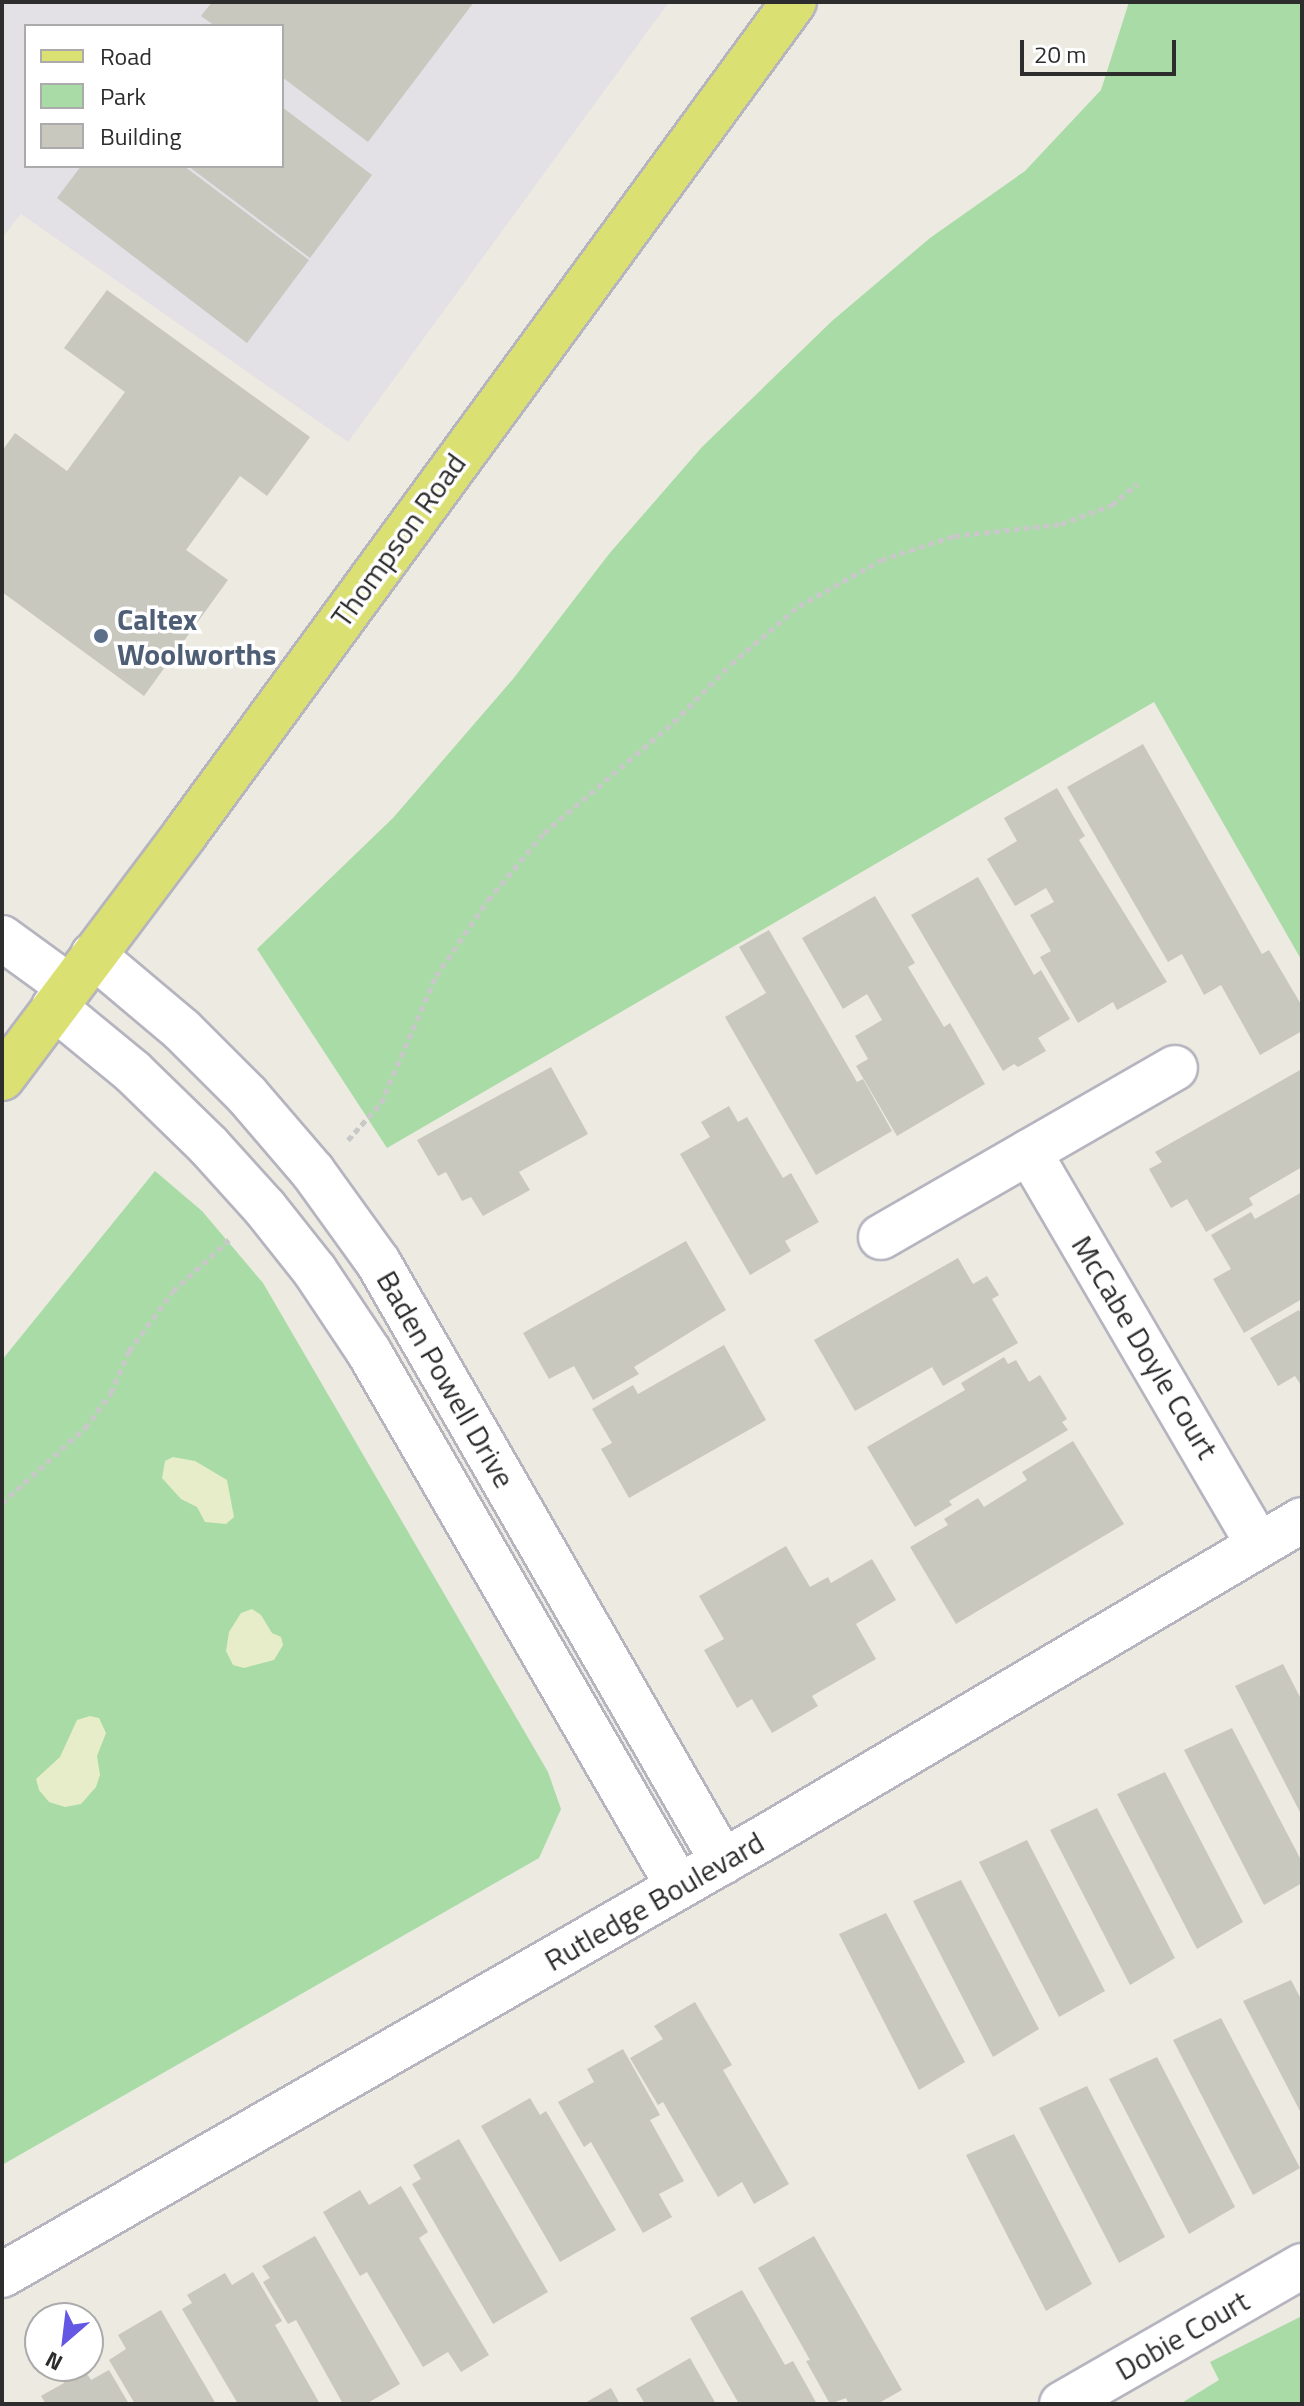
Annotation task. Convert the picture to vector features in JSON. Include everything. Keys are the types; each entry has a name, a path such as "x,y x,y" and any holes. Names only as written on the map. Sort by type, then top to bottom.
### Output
{"main road":[{"name":"Thompson Road","path":"2,1078 794,2"}],"street":[{"path":"2,938 72,983"},
{"name":"Baden Powell Drive","path":"72,983 202,1048 313,1172 402,1300 723,1862"},
{"name":"Baden Powell Drive","path":"72,983 133,1072 208,1145 265,1208 315,1271 369,1352 678,1886"},
{"path":"881,1237 1175,1068"},
{"name":"McCabe Doyle Court","path":"1029,1152 1258,1544"},
{"name":"Rutledge Boulevard","path":"2,2275 723,1862 1302,1520"},
{"path":"598,1748 644,1724"},
{"name":"Dobie Court","path":"1062,2404 1302,2266"}],"path":[{"path":"313,1172 363,1125 381,1103 436,976 488,900 544,833 674,722 731,664 799,606 881,560 954,536 1061,524 1112,505 1137,484"},
{"path":"2,1503 85,1428 111,1393 129,1351 173,1291"}],"shaded area":[{"path":"2,2 669,2 348,442 21,214 2,238"}],"green space":[{"path":"1129,2 1302,2 1302,961 1154,702 387,1148 257,949 393,818 513,679 609,554 702,447 832,321 930,238 1025,171 1101,90"},
{"path":"155,1171 202,1211 263,1283 548,1772 561,1809 539,1858 2,2165 2,1360"},
{"path":"1302,2316 1302,2404 1180,2404 1219,2380 1210,2362"}],"sand":[{"path":"173,1457 195,1461 227,1480 234,1517 226,1524 205,1522 197,1507 181,1499 162,1478 165,1461"},
{"path":"252,1609 261,1615 272,1633 281,1637 283,1645 274,1660 244,1668 233,1665 226,1651 229,1632 241,1613"},
{"path":"90,1716 99,1718 106,1733 97,1756 100,1775 96,1787 81,1804 65,1807 49,1802 39,1790 36,1779 60,1757 77,1720"}],"building":[{"path":"212,2 474,2 368,142 284,79 284,24 212,24 201,16"},
{"path":"284,109 372,175 310,258 191,168 284,168"},
{"path":"80,168 187,168 309,260 247,343 57,198"},
{"path":"107,290 310,437 267,496 240,476 186,550 228,580 144,696 2,592 2,451 15,433 67,471 125,392 64,348"},
{"path":"1143,744 1262,954 1269,950 1302,1006 1302,1031 1260,1055 1221,985 1204,995 1182,954 1168,962 1067,787"},
{"path":"1057,788 1085,836 1079,840 1167,982 1117,1010 1113,1002 1078,1023 1040,957 1051,951 1030,915 1054,902 1046,888 1015,906 987,859 1017,841 1004,818"},
{"path":"978,877 1034,975 1041,970 1070,1019 1038,1038 1046,1051 1018,1067 1014,1064 1003,1071 911,915"},
{"path":"875,896 915,963 908,967 944,1027 950,1023 985,1084 897,1136 856,1066 868,1059 855,1036 882,1020 867,994 843,1009 802,938"},
{"path":"769,930 857,1082 863,1079 892,1131 816,1175 725,1017 766,993 739,947"},
{"path":"551,1067 588,1134 519,1172 530,1190 483,1216 471,1197 462,1201 446,1172 438,1176 417,1140"},
{"path":"1302,1069 1302,1167 1249,1198 1253,1205 1206,1232 1187,1199 1171,1208 1149,1169 1162,1162 1155,1152"},
{"path":"729,1106 738,1122 747,1117 783,1178 791,1173 819,1222 785,1241 791,1251 750,1275 680,1154 710,1137 701,1122"},
{"path":"1302,1192 1302,1299 1244,1333 1213,1279 1231,1269 1211,1235 1251,1212 1255,1219"},
{"path":"686,1241 726,1310 634,1367 639,1374 593,1400 574,1366 549,1379 523,1333"},
{"path":"958,1258 973,1284 987,1276 999,1295 992,1299 1018,1343 943,1386 932,1367 855,1411 814,1340"},
{"path":"1299,1310 1302,1316 1302,1387 1295,1376 1278,1386 1250,1338"},
{"path":"724,1345 766,1420 629,1498 601,1449 612,1443 592,1409 633,1385 638,1394"},
{"path":"1004,1357 1008,1364 1016,1360 1029,1382 1040,1375 1067,1419 1062,1422 1068,1430 949,1501 952,1505 915,1527 867,1447 965,1390 961,1383"},
{"path":"1073,1441 1124,1524 956,1624 910,1547 948,1525 944,1519 978,1498 984,1507 1027,1480 1022,1472"},
{"path":"786,1546 810,1587 828,1577 831,1583 872,1559 896,1600 856,1624 876,1659 812,1696 818,1706 772,1733 752,1699 737,1708 704,1650 724,1639 699,1596"},
{"path":"1283,1664 1302,1701 1302,1816 1235,1686"},
{"path":"1232,1728 1302,1862 1302,1883 1264,1905 1184,1750"},
{"path":"1165,1772 1243,1922 1197,1949 1117,1794"},
{"path":"1097,1808 1175,1958 1130,1985 1050,1830"},
{"path":"1027,1840 1105,1991 1059,2017 979,1862"},
{"path":"961,1880 1039,2029 993,2057 913,1901"},
{"path":"886,1913 965,2062 919,2090 839,1934"},
{"path":"1291,1980 1302,2001 1302,2115 1243,2001"},
{"path":"695,2002 732,2065 723,2070 789,2184 754,2204 742,2182 718,2197 663,2102 658,2105 630,2058 663,2039 654,2026"},
{"path":"1221,2018 1300,2168 1253,2195 1173,2040"},
{"path":"623,2049 660,2115 650,2120 684,2181 659,2194 672,2217 643,2233 591,2142 584,2147 558,2102 594,2082 587,2069"},
{"path":"1157,2057 1235,2207 1189,2234 1109,2079"},
{"path":"1087,2086 1165,2237 1119,2263 1039,2108"},
{"path":"530,2098 540,2115 546,2111 616,2230 560,2262 481,2126"},
{"path":"1014,2134 1092,2284 1046,2311 966,2155"},
{"path":"459,2139 548,2292 493,2324 412,2184 421,2179 413,2165"},
{"path":"401,2186 428,2232 419,2238 489,2355 461,2372 448,2352 423,2367 367,2272 360,2276 323,2212 360,2190 369,2205"},
{"path":"315,2236 400,2384 366,2404 343,2404 296,2320 288,2324 263,2282 270,2278 262,2266"},
{"path":"814,2236 902,2390 877,2404 849,2404 846,2398 830,2404 806,2361 810,2360 758,2268"},
{"path":"253,2272 282,2321 275,2325 320,2404 238,2404 182,2309 192,2303 187,2295 225,2273 232,2285"},
{"path":"742,2290 785,2365 793,2361 817,2404 739,2404 690,2318"},
{"path":"161,2310 216,2404 135,2404 109,2360 126,2349 118,2335"},
{"path":"690,2358 716,2404 645,2404 636,2389"},
{"path":"109,2370 129,2404 46,2404 41,2396 64,2383 104,2382 104,2373"},
{"path":"611,2388 620,2404 583,2404"}],"place":[{"name":"Caltex Woolworths","path":"101,636"}]}
